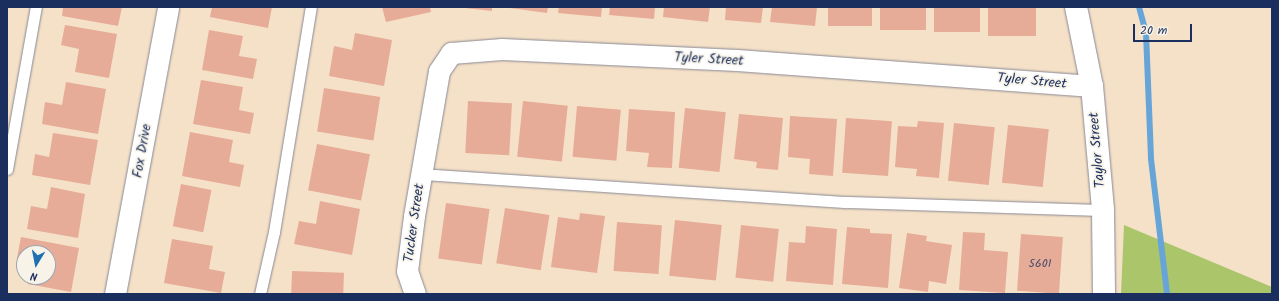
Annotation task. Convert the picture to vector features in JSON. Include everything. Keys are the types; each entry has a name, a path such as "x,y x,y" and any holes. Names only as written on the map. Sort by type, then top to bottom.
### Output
{"street":[{"name":"Fox Drive","path":"115,294 168,7"},
{"name":"Taylor Street","path":"1076,7 1092,86 1103,210 1104,294"},
{"name":"Tyler Street","path":"421,174 439,71 451,54 502,49 698,58 1092,86"},
{"name":"Tucker Street","path":"415,294 407,271 421,174"}],"lane":[{"path":"7,169 36,7"},
{"path":"260,294 274,232 311,7"},
{"path":"421,174 846,202 1103,210"}],"green space":[{"path":"1124,225 1272,287 1272,294 1121,294"}],"building":[{"path":"63,7 122,7 118,26 62,16"},
{"path":"212,7 272,7 268,28 210,17"},
{"path":"382,7 430,7 431,12 386,22"},
{"path":"456,7 492,7 492,11"},
{"path":"502,7 548,7 547,13"},
{"path":"559,7 602,7 601,17 558,13"},
{"path":"610,7 655,7 654,19 609,15"},
{"path":"664,7 710,7 708,22 663,17"},
{"path":"726,7 763,7 761,23 725,20"},
{"path":"772,7 817,7 815,26 770,22"},
{"path":"828,7 872,7 872,26 828,26"},
{"path":"880,7 926,7 926,30 880,30"},
{"path":"934,7 980,7 980,32 934,32"},
{"path":"988,7 1036,7 1036,36 988,36"},
{"path":"65,25 117,34 109,78 75,72 79,49 61,45"},
{"path":"209,30 243,36 239,56 257,59 253,79 202,70"},
{"path":"355,33 392,40 384,86 329,76 334,46 352,50"},
{"path":"201,80 243,87 239,110 254,113 250,134 193,124"},
{"path":"66,82 106,89 98,134 42,124 45,102 62,105"},
{"path":"324,88 380,97 373,140 317,131"},
{"path":"468,101 512,103 509,155 465,153"},
{"path":"523,101 568,106 562,161 517,157"},
{"path":"577,106 621,110 616,161 573,157"},
{"path":"685,108 726,112 720,172 679,168"},
{"path":"629,109 675,112 672,168 647,167 649,153 626,151"},
{"path":"739,114 783,118 778,170 756,168 757,162 734,159"},
{"path":"790,116 837,119 833,176 809,174 810,159 788,157"},
{"path":"846,118 892,121 888,176 842,173"},
{"path":"918,121 944,123 939,178 916,176 917,169 895,167 898,126 917,127"},
{"path":"954,123 995,127 989,185 948,181"},
{"path":"1008,125 1049,129 1043,187 1002,183"},
{"path":"190,132 233,140 229,162 244,165 240,187 182,176"},
{"path":"53,133 98,140 90,185 32,175 35,154 49,157"},
{"path":"317,144 370,154 361,200 308,190"},
{"path":"181,184 211,190 203,232 173,226"},
{"path":"51,187 85,194 78,238 27,229 31,206 47,209"},
{"path":"320,201 360,209 352,255 294,244 299,221 316,224"},
{"path":"446,203 490,209 482,265 438,258"},
{"path":"505,208 549,215 541,270 496,263"},
{"path":"580,213 605,216 597,273 551,267 558,217 579,220"},
{"path":"675,220 722,225 716,281 669,276"},
{"path":"617,222 662,225 658,274 614,271"},
{"path":"741,225 779,229 773,282 735,278"},
{"path":"806,226 837,229 833,285 786,281 789,242 805,243"},
{"path":"847,227 870,229 870,233 892,234 888,288 842,284"},
{"path":"963,232 985,233 984,250 1008,252 1005,293 959,290"},
{"path":"907,233 927,236 926,241 952,245 946,284 929,281 928,292 899,288"},
{"path":"1021,234 1063,237 1059,294 1017,291"},
{"path":"21,237 79,248 71,292 33,285 56,285 56,245 19,245"},
{"path":"172,239 213,246 209,269 225,272 221,293 164,283"},
{"path":"292,271 344,273 343,294 291,294"}],"waterway":[{"path":"1139,7 1146,33 1151,159 1167,294"}]}
